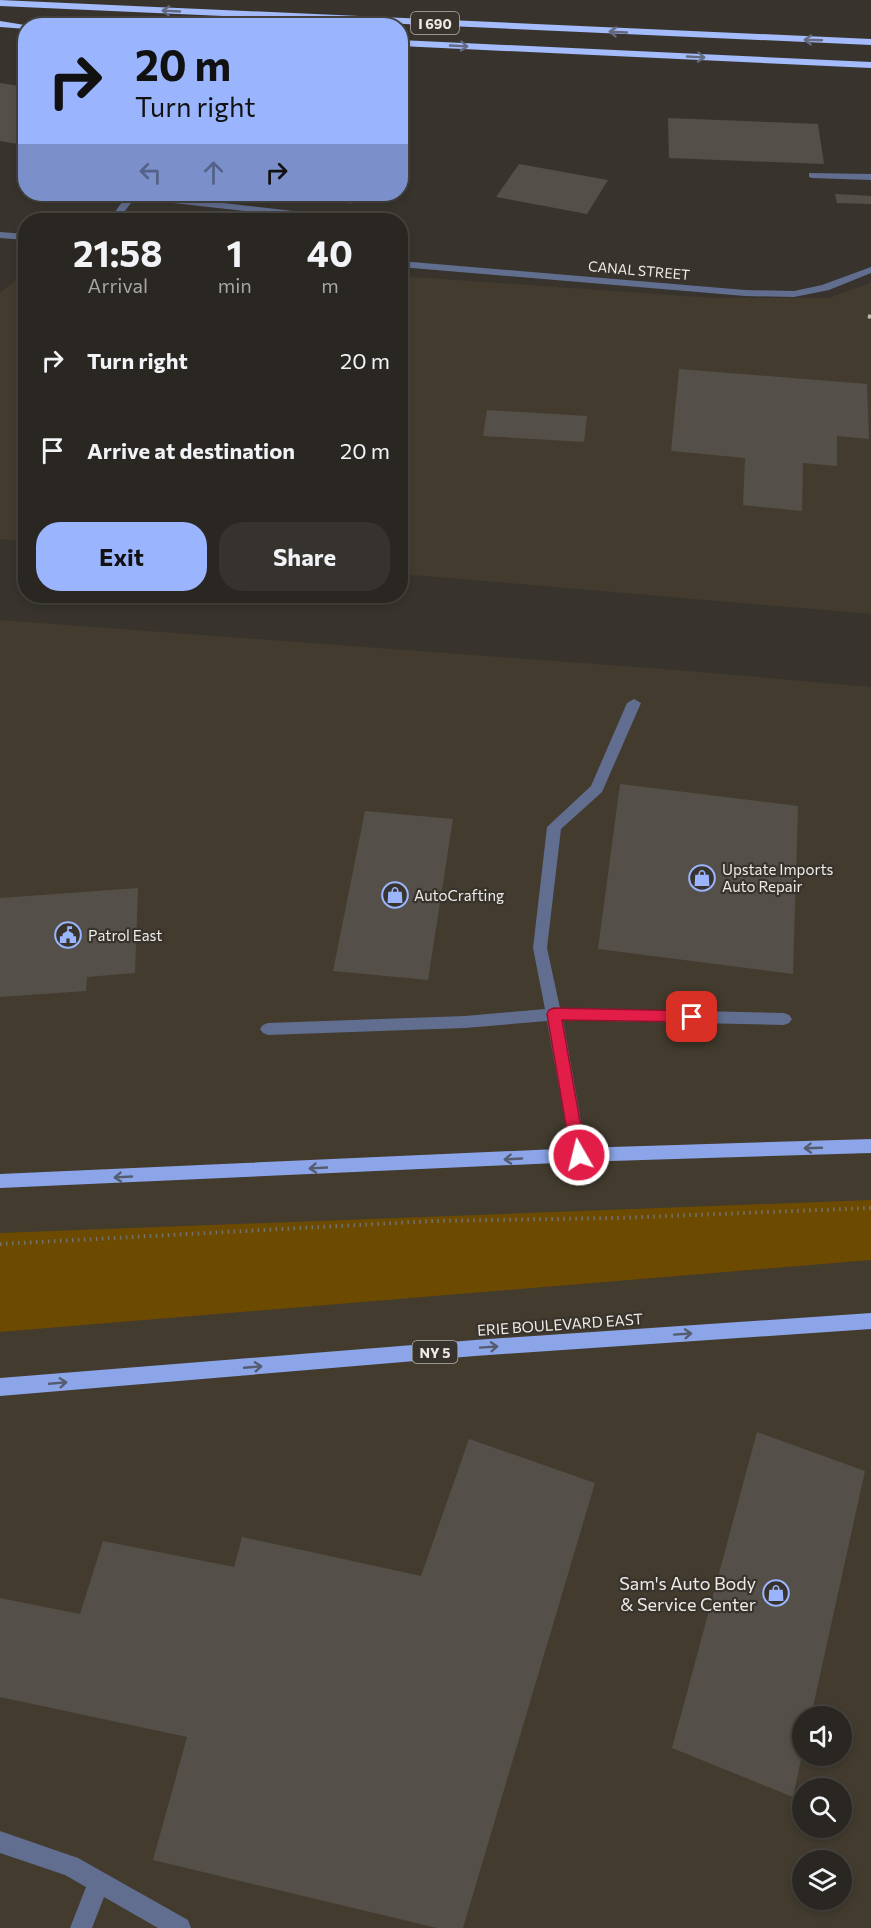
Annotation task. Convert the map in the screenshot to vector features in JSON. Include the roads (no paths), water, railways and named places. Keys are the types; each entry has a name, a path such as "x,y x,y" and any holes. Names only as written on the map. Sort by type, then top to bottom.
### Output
{"highway":[{"name":"I 690","path":"0,3 335,18"},
{"name":"I 690","path":"408,21 871,42"},
{"path":"0,24 18,25"},
{"name":"I 690","path":"408,43 871,65"}],"main road":[{"path":"0,1181 579,1155 871,1146"},
{"name":"ERIE BOULEVARD EAST","path":"0,1387 463,1349 871,1321"}],"street":[{"path":"812,175 871,177"},
{"path":"181,201 285,213"},
{"path":"0,235 18,236"},
{"name":"CANAL STREET","path":"408,265 745,293 794,294 825,288 871,270"},
{"path":"579,1155 540,948 554,827 597,789 634,703"},
{"path":"268,1029 465,1022 554,1014 784,1018"},
{"path":"0,1842 70,1866 180,1928"},
{"path":"81,1928 99,1881"}],"place":[{"name":"Upstate Imports Auto Repair","path":"702,878"},
{"name":"AutoCrafting","path":"395,895"},
{"name":"Patrol East","path":"68,935"},
{"name":"Sam's Auto Body & Service Center","path":"776,1593"}]}
